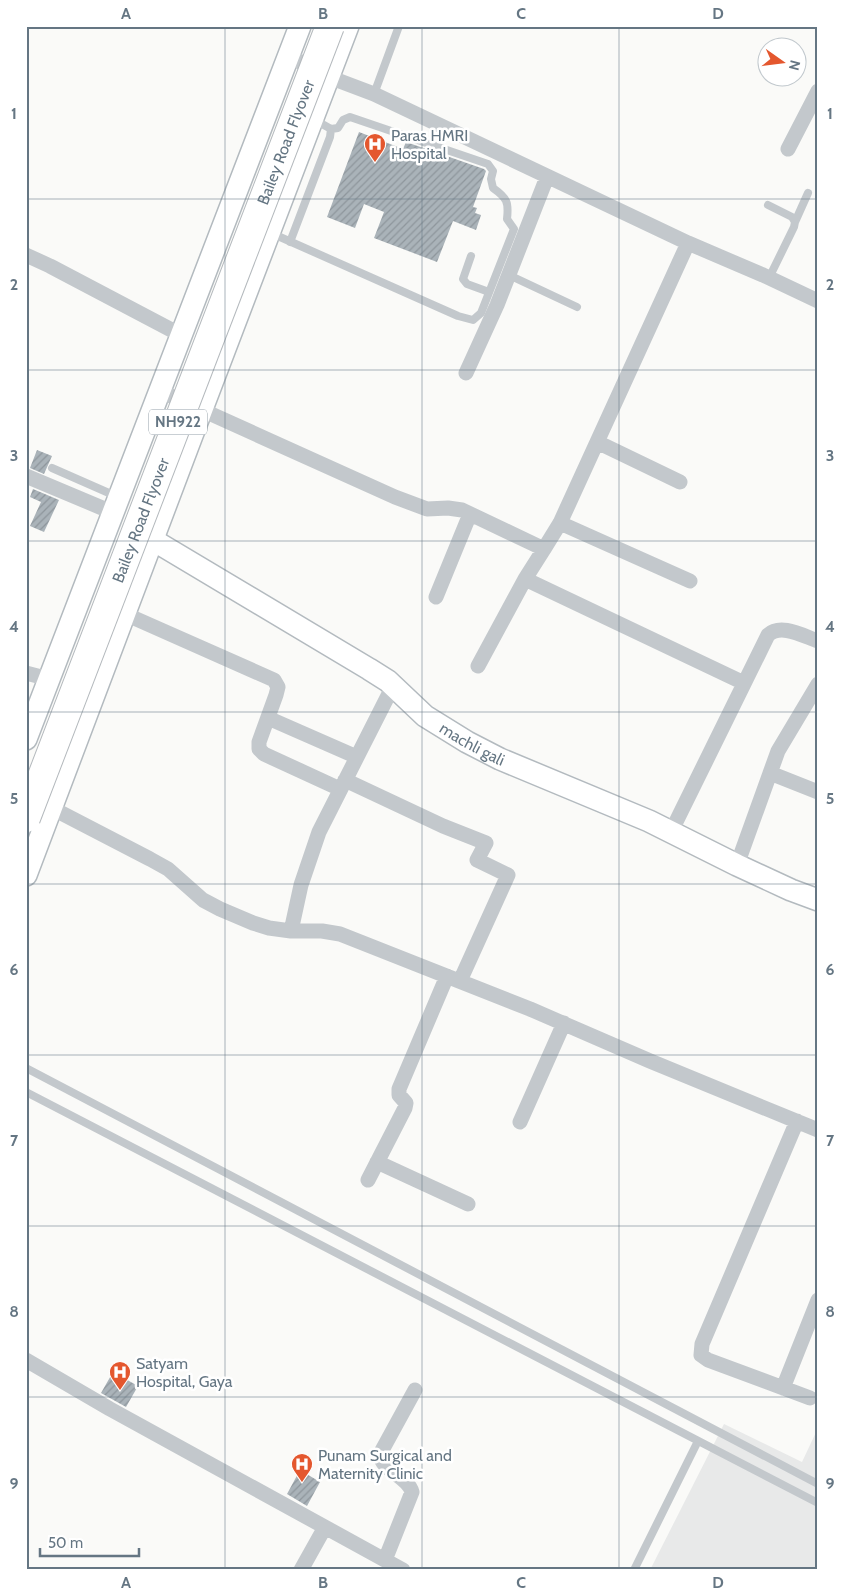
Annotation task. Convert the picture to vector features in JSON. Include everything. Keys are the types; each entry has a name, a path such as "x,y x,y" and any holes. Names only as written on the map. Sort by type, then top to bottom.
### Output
{"highway":[{"name":"Bailey Road Flyover","path":"26,778 312,26"},
{"name":"Bailey Road Flyover","path":"26,818 330,26"}],"main road":[{"path":"26,739 300,26"},
{"path":"26,875 269,233 322,124 329,77 348,26"},
{"path":"117,506 161,516"},
{"name":"machli gali","path":"152,540 369,669 393,686 425,716 500,760 649,821 737,865 818,900"}],"street":[{"path":"289,56 329,77 374,94 547,177 818,302"},
{"path":"788,149 818,91"},
{"path":"466,373 509,276 547,177"},
{"path":"478,666 525,578 560,523 688,243"},
{"path":"26,255 182,334"},
{"path":"160,391 418,506 435,510 456,508 544,549"},
{"path":"597,442 680,482"},
{"path":"26,476 117,506"},
{"path":"436,597 470,514"},
{"path":"560,523 690,581"},
{"path":"525,578 744,683"},
{"path":"125,614 272,678 277,683 278,687 259,742 261,752 486,843 477,860 508,875 453,978 399,1089 399,1095 406,1106 368,1180"},
{"path":"670,832 764,641 771,632 788,631 818,642"},
{"path":"26,673 50,680"},
{"path":"737,865 778,751 818,684"},
{"path":"290,931 313,848 393,686"},
{"path":"268,718 357,757"},
{"path":"770,773 818,792"},
{"path":"26,795 162,866 178,877 191,891 220,909 253,923 269,928 290,931 322,931 340,934 564,1023 650,1061 818,1130"},
{"path":"520,1122 564,1023"},
{"path":"797,1121 700,1352 708,1360 810,1398"},
{"path":"377,1162 468,1204"},
{"path":"783,1388 818,1300"},
{"path":"26,1360 110,1409 403,1570"},
{"path":"385,1560 412,1492 410,1486 381,1461 380,1454 415,1390"},
{"path":"301,1570 326,1527"}],"lane":[{"path":"374,94 399,26"},
{"path":"269,233 465,319 473,320 478,316 514,229 507,219 508,206 503,196 493,188 491,179 493,170 488,164 350,117 343,120 338,128 322,124"},
{"path":"290,242 330,137 322,124"},
{"path":"769,278 808,193"},
{"path":"768,205 792,218 795,222"},
{"path":"472,256 463,279 467,284 489,292"},
{"path":"509,276 577,307"},
{"path":"52,468 117,506"},
{"path":"26,1068 818,1484"},
{"path":"26,1092 818,1503"},
{"path":"634,1570 698,1441"}],"shaded area":[{"path":"724,1424 802,1462 818,1428 818,1570 650,1570"}],"building":[{"path":"359,132 403,149 406,142 484,169 486,171 473,207 477,208 475,213 481,215 476,230 453,221 437,262 374,238 384,212 364,204 355,228 327,217"},
{"path":"37,450 52,456 44,474 30,468"},
{"path":"33,489 59,500 44,532 30,526 41,502 30,497"},
{"path":"113,1372 138,1386 126,1407 101,1393"},
{"path":"300,1470 320,1482 307,1506 287,1494"}],"place":[{"name":"Paras HMRI Hospital","path":"375,163"},
{"name":"Satyam Hospital, Gaya","path":"120,1391"},
{"name":"Punam Surgical and Maternity Clinic","path":"302,1483"}]}
